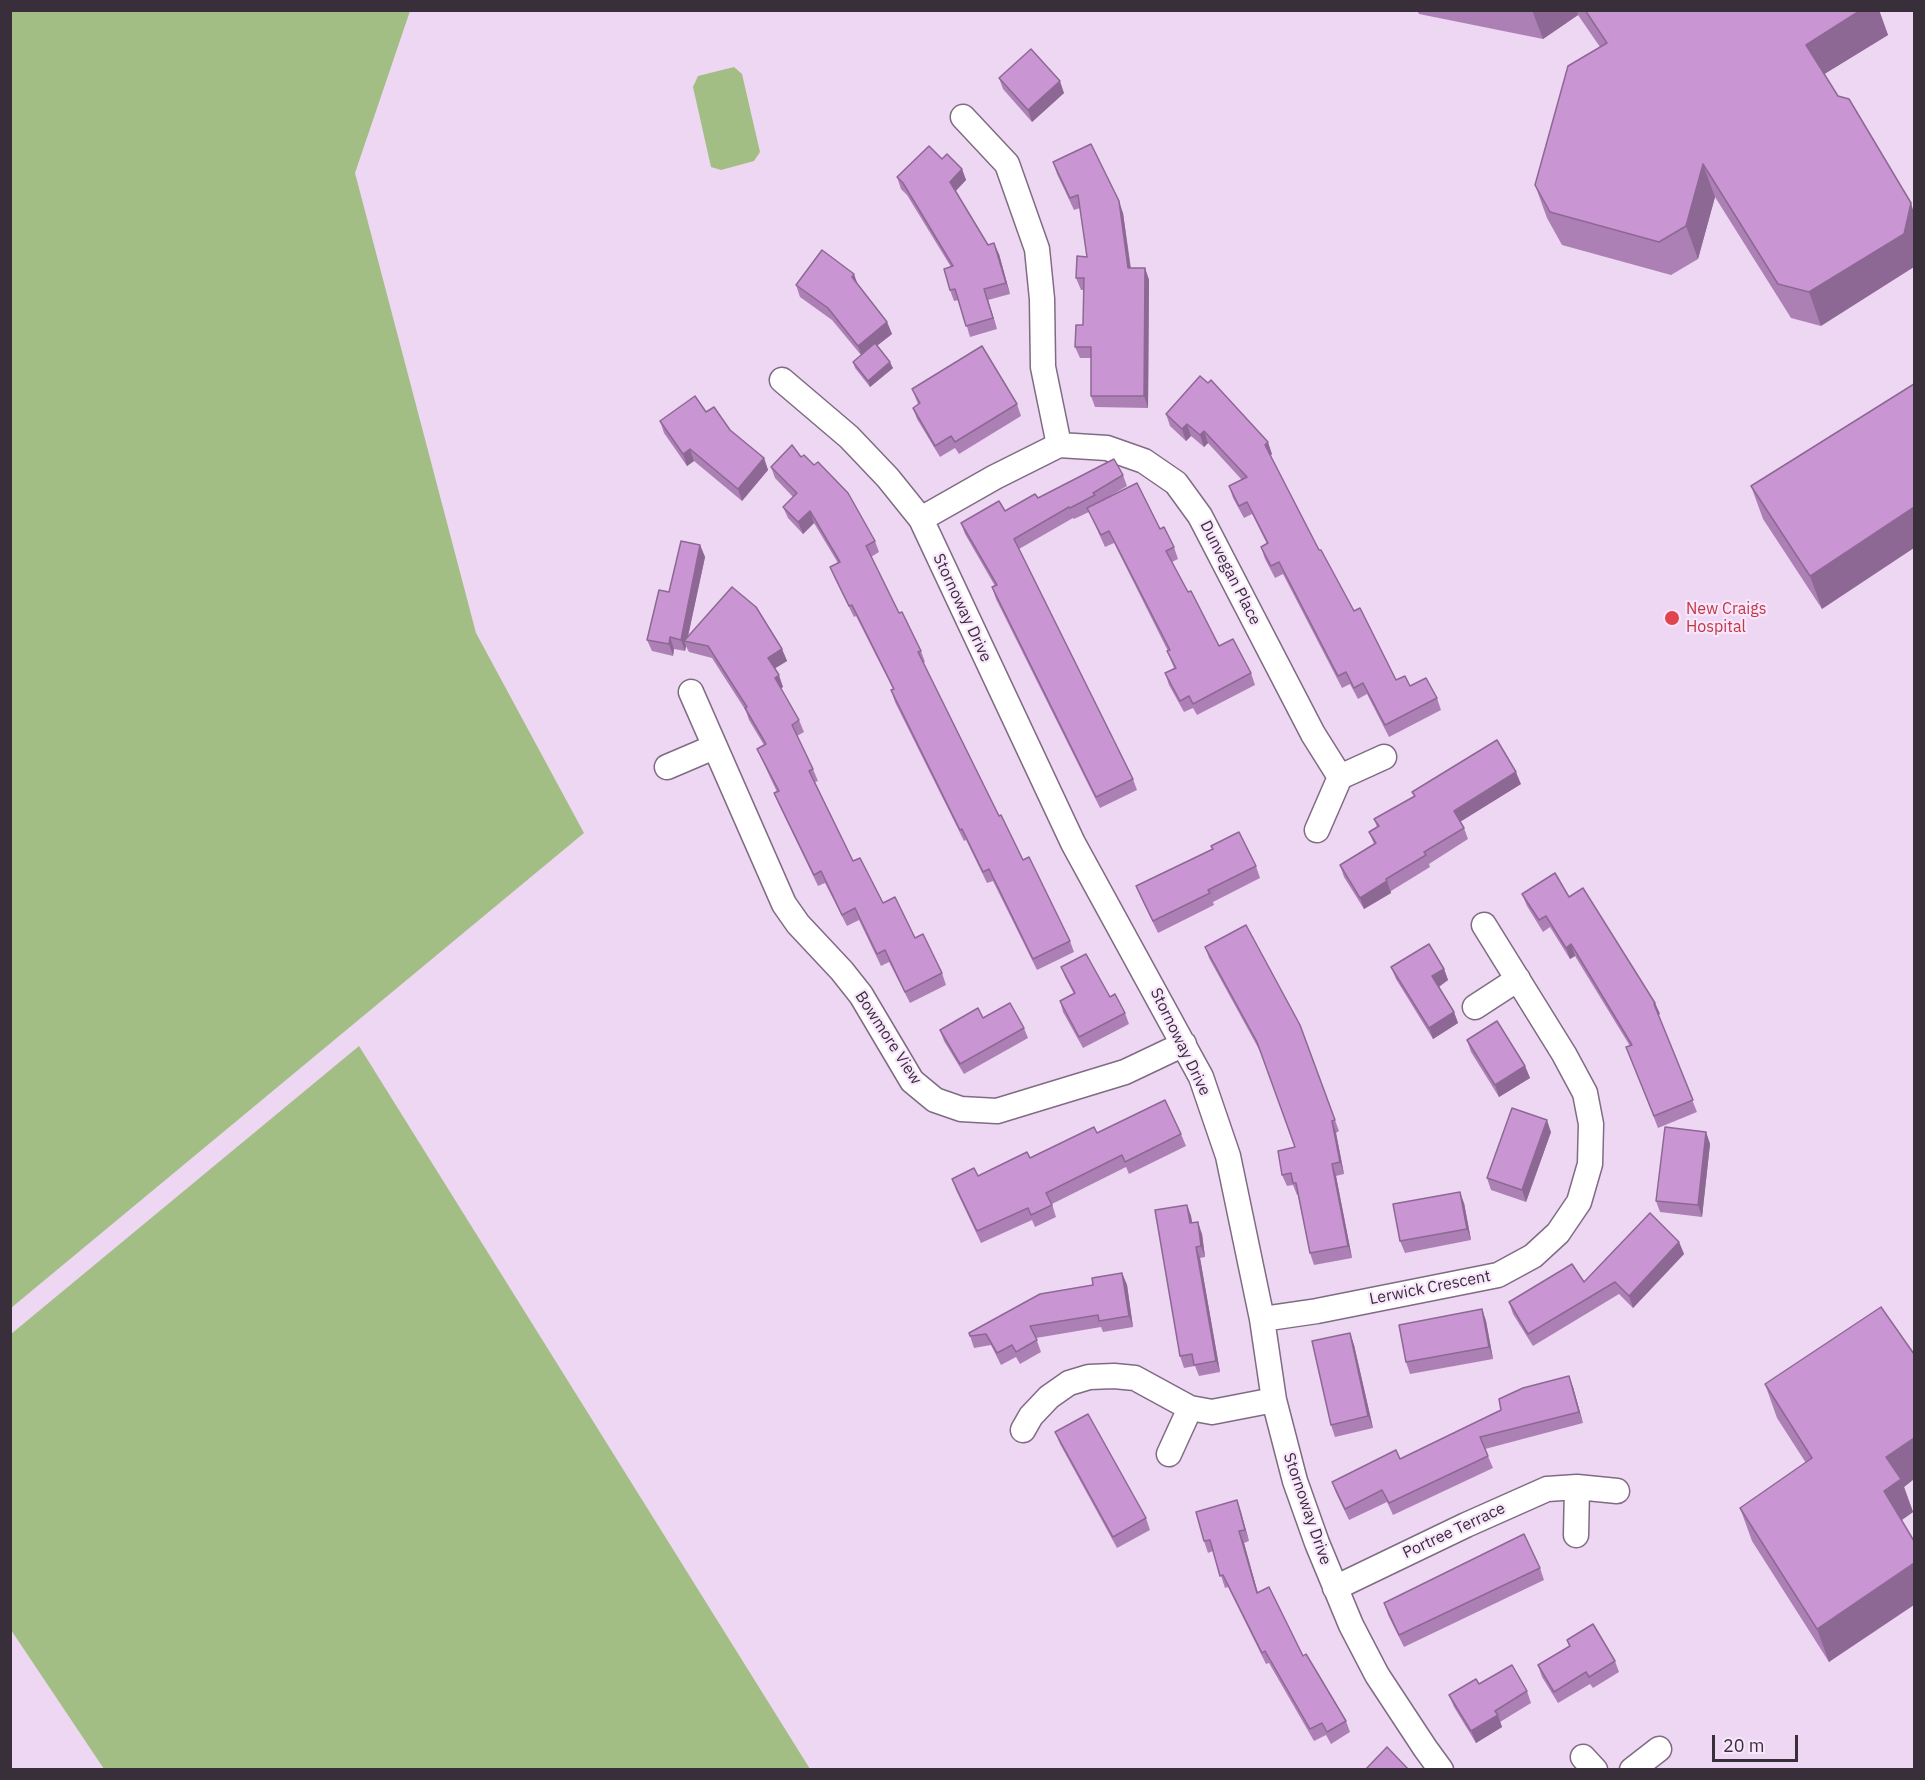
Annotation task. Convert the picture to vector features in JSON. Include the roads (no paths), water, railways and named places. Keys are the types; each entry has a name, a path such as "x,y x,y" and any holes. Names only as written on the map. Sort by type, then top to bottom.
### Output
{"street":[{"path":"921,519 995,477 1059,445 1043,367 1042,299 1036,249 1007,164 963,117"},
{"name":"Stornoway Drive","path":"782,380 849,437 888,478 921,519 1073,843 1201,1077 1228,1156 1262,1320 1274,1400 1295,1481 1351,1625 1377,1675 1441,1770"},
{"name":"Dunvegan Place","path":"1059,445 1107,448 1144,461 1176,483 1200,516 1313,734 1340,777"},
{"name":"Bowmore View","path":"691,692 784,904 798,924 861,995 912,1081 935,1100 961,1109 997,1111 1125,1072 1184,1044"},
{"path":"667,767 714,747"},
{"path":"1317,831 1340,777 1384,757"},
{"name":"Lerwick Crescent","path":"1262,1320 1498,1275 1533,1256 1558,1233 1579,1202 1590,1164 1591,1124 1585,1093 1564,1054 1484,925"},
{"path":"1475,1007 1518,979"},
{"path":"1023,1430 1031,1416 1049,1397 1068,1383 1089,1377 1135,1378 1190,1408 1212,1412 1274,1400"},
{"path":"1169,1454 1190,1408"},
{"path":"1576,1535 1577,1487"},
{"name":"Portree Terrace","path":"1335,1588 1547,1489 1577,1487 1617,1491"},
{"path":"1632,1770 1659,1749"}],"place":[{"name":"New Craigs Hospital","path":"1672,618"}]}
